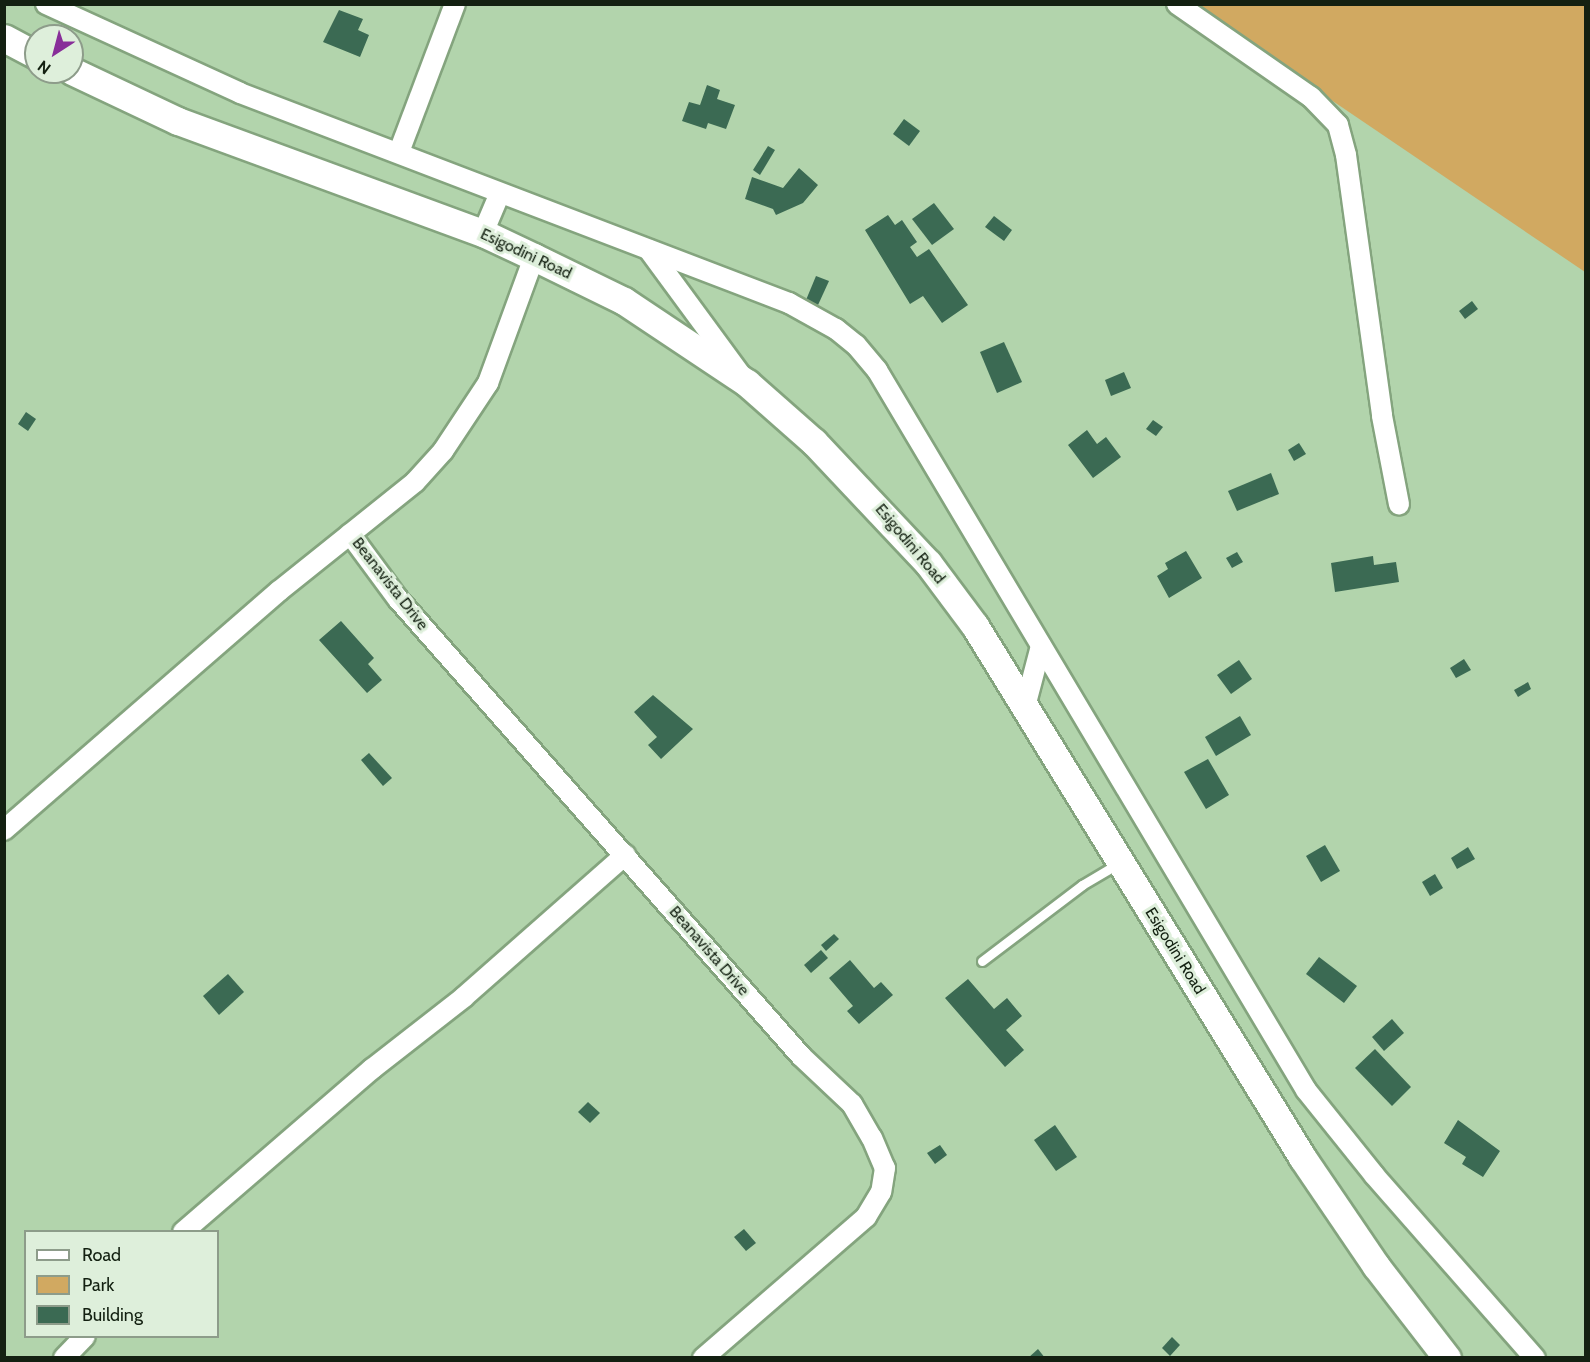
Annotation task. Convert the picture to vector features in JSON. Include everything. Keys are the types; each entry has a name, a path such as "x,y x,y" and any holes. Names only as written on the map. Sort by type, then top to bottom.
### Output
{"main road":[{"path":"4,38 24,48"},
{"name":"Esigodini Road","path":"84,77 178,121 483,233 624,301 747,383 814,442 928,562 1026,703 1120,862 1342,1218 1447,1358"}],"street":[{"path":"46,4 187,72 789,303 836,329 856,345 877,370 1306,1090 1374,1175 1535,1358"},
{"path":"399,152 455,4"},
{"path":"1177,4 1311,97 1338,125 1346,155 1380,405 1399,504"},
{"path":"483,233 500,193"},
{"path":"649,249 747,383"},
{"path":"4,830 350,534 415,482 467,418 488,384 534,257"},
{"name":"Beanavista Drive","path":"350,534 398,598 801,1056 852,1104 885,1168 881,1192 866,1217 703,1358"},
{"path":"1026,703 1041,646"},
{"path":"185,1230 372,1069 464,997 624,855"},
{"path":"63,1358 83,1338"}],"lane":[{"path":"982,961 1082,885 1120,862"}],"green space":[{"path":"1191,5 1585,5 1585,272"}],"building":[{"path":"339,10 363,19 358,30 369,35 360,57 323,42"},
{"path":"707,85 720,90 717,99 735,105 726,129 708,123 706,129 682,121 689,102 700,105"},
{"path":"904,119 920,131 909,146 893,134"},
{"path":"768,146 775,150 760,175 753,170"},
{"path":"799,168 818,185 803,203 776,215 773,209 745,199 752,177 783,188"},
{"path":"934,203 954,229 932,245 912,219"},
{"path":"888,215 895,225 902,220 917,242 910,247 917,257 929,249 968,305 942,323 923,296 910,304 865,230"},
{"path":"994,216 1012,230 1004,241 985,227"},
{"path":"816,276 829,281 818,305 806,300"},
{"path":"1472,301 1478,309 1465,319 1459,311"},
{"path":"1004,342 1022,382 997,393 980,352"},
{"path":"1124,372 1131,388 1111,396 1105,380"},
{"path":"26,412 36,419 28,431 18,424"},
{"path":"1153,420 1163,427 1156,436 1146,429"},
{"path":"1087,430 1097,444 1106,437 1121,457 1093,478 1068,445"},
{"path":"1299,443 1306,454 1294,461 1288,450"},
{"path":"1271,473 1279,494 1237,511 1228,491"},
{"path":"1186,551 1202,578 1169,598 1157,576 1168,569 1165,563"},
{"path":"1237,552 1243,562 1232,568 1226,558"},
{"path":"1373,556 1374,565 1396,562 1399,582 1335,592 1331,563"},
{"path":"341,621 374,658 368,664 382,680 367,693 319,640"},
{"path":"1464,659 1471,670 1456,678 1450,668"},
{"path":"1239,660 1252,679 1231,694 1217,675"},
{"path":"1528,682 1531,689 1518,697 1514,690"},
{"path":"653,695 693,729 661,759 648,745 657,737 634,712"},
{"path":"1240,716 1251,735 1216,756 1205,737"},
{"path":"369,753 392,778 383,786 361,760"},
{"path":"1208,759 1229,795 1206,809 1184,772"},
{"path":"1325,845 1340,871 1321,882 1306,856"},
{"path":"1468,847 1475,859 1457,869 1451,858"},
{"path":"1435,874 1443,888 1430,896 1422,882"},
{"path":"834,934 839,939 826,951 821,945"},
{"path":"821,950 828,958 811,973 804,965"},
{"path":"1319,957 1357,986 1344,1003 1306,974"},
{"path":"850,960 874,988 881,982 893,995 859,1024 847,1011 853,1006 829,978"},
{"path":"228,974 244,992 219,1015 203,996"},
{"path":"968,979 994,1009 1007,998 1022,1016 1006,1030 1024,1050 1005,1067 945,998"},
{"path":"1392,1019 1404,1033 1384,1051 1372,1037"},
{"path":"1375,1049 1411,1087 1392,1106 1355,1068"},
{"path":"588,1102 600,1113 590,1123 578,1112"},
{"path":"1458,1120 1500,1151 1483,1177 1462,1164 1466,1157 1444,1143"},
{"path":"1055,1125 1077,1157 1056,1171 1034,1140"},
{"path":"940,1145 947,1155 935,1164 927,1153"},
{"path":"744,1229 756,1243 746,1251 734,1237"},
{"path":"1172,1337 1180,1345 1170,1356 1162,1348"},
{"path":"1038,1349 1045,1358 1028,1358"}]}
